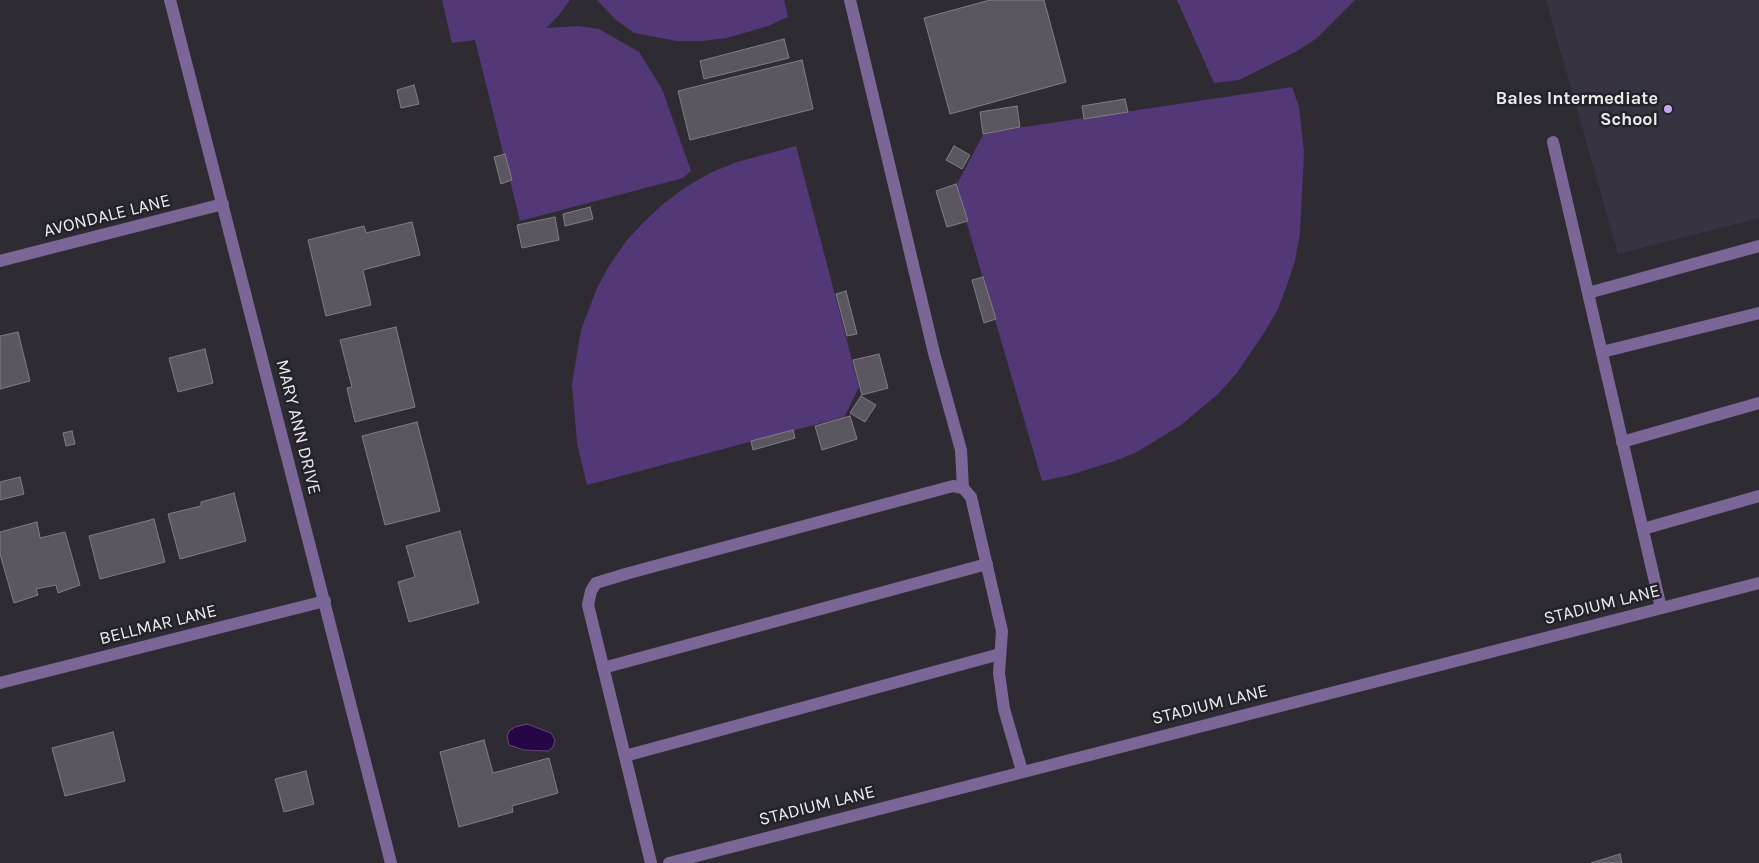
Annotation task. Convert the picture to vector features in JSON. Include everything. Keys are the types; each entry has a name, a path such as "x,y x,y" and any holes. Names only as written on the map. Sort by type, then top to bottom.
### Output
{"street":[{"name":"MARY ANN DRIVE","path":"170,0 391,863"},
{"path":"852,0 932,344 962,450 963,488"},
{"path":"1553,142 1661,608"},
{"name":"AVONDALE LANE","path":"0,262 223,204"},
{"path":"1588,293 1759,246"},
{"path":"1602,352 1759,313"},
{"path":"1622,442 1759,403"},
{"path":"651,863 588,606 591,591 596,583 629,572 953,486 963,488 971,496 1002,631 999,673 1004,709 1022,772"},
{"path":"1642,529 1759,496"},
{"path":"603,668 987,564"},
{"name":"STADIUM LANE","path":"669,863 1759,583"},
{"name":"BELLMAR LANE","path":"0,683 325,601"},
{"path":"625,756 1000,654"}],"shaded area":[{"path":"442,0 570,0 546,28 579,26 599,29 639,52 662,89 691,171 683,178 520,221 475,40 452,43"},
{"path":"597,0 784,0 788,17 768,26 727,38 677,41 634,33 616,20"},
{"path":"1177,0 1355,0 1317,38 1297,51 1239,80 1214,83"},
{"name":"Bales Intermediate School","path":"1546,0 1759,0 1759,218 1618,254"},
{"path":"1292,87 1299,107 1304,152 1300,233 1295,261 1286,288 1277,311 1264,333 1236,374 1218,394 1181,425 1137,452 1115,461 1070,475 1042,481 956,186 984,133"},
{"path":"796,146 859,387 844,417 587,485 577,443 572,384 581,330 597,288 609,266 627,240 644,222 663,204 686,187 710,173 737,162"},
{"path":"527,724 551,733 555,740 553,747 548,751 524,750 509,745 507,736 509,731 515,727"}],"building":[{"path":"990,0 1044,0 1066,82 950,114 924,18"},
{"path":"784,39 789,58 704,79 700,61"},
{"path":"802,60 813,109 690,140 678,91"},
{"path":"414,85 419,104 401,108 397,90"},
{"path":"1125,99 1128,112 1084,119 1082,106"},
{"path":"1017,106 1020,127 983,134 980,112"},
{"path":"954,146 970,155 962,169 946,160"},
{"path":"505,154 512,180 501,184 494,157"},
{"path":"956,184 968,221 947,227 936,191"},
{"path":"590,207 593,219 565,226 563,214"},
{"path":"555,217 559,240 522,248 517,225"},
{"path":"412,222 420,255 363,270 371,305 326,316 308,240 364,226 366,233"},
{"path":"983,277 996,319 984,323 972,280"},
{"path":"846,291 857,334 847,336 836,294"},
{"path":"396,327 415,407 355,422 347,388 352,387 340,340"},
{"path":"18,332 30,381 0,389 0,336"},
{"path":"205,349 213,383 178,392 169,358"},
{"path":"879,354 888,388 862,395 853,360"},
{"path":"861,396 876,405 865,422 850,413"},
{"path":"850,416 857,439 822,450 815,426"},
{"path":"417,422 440,511 385,525 362,436"},
{"path":"793,430 795,438 753,450 751,441"},
{"path":"72,431 75,444 66,446 63,433"},
{"path":"20,477 24,494 0,500 0,482"},
{"path":"234,493 246,541 180,559 168,514 201,506 201,502"},
{"path":"154,519 165,562 100,579 89,536"},
{"path":"37,522 40,538 65,532 80,585 58,593 56,585 36,589 38,595 14,603 0,554 0,532"},
{"path":"460,531 479,603 409,622 398,582 415,577 406,546"},
{"path":"113,732 125,781 65,796 52,748"},
{"path":"484,740 493,773 549,758 558,793 512,806 513,812 459,827 440,752"},
{"path":"306,771 314,804 284,812 275,779"},
{"path":"1620,854 1622,863 1591,863"}],"place":[{"name":"Bales Intermediate School","path":"1668,109"}]}
